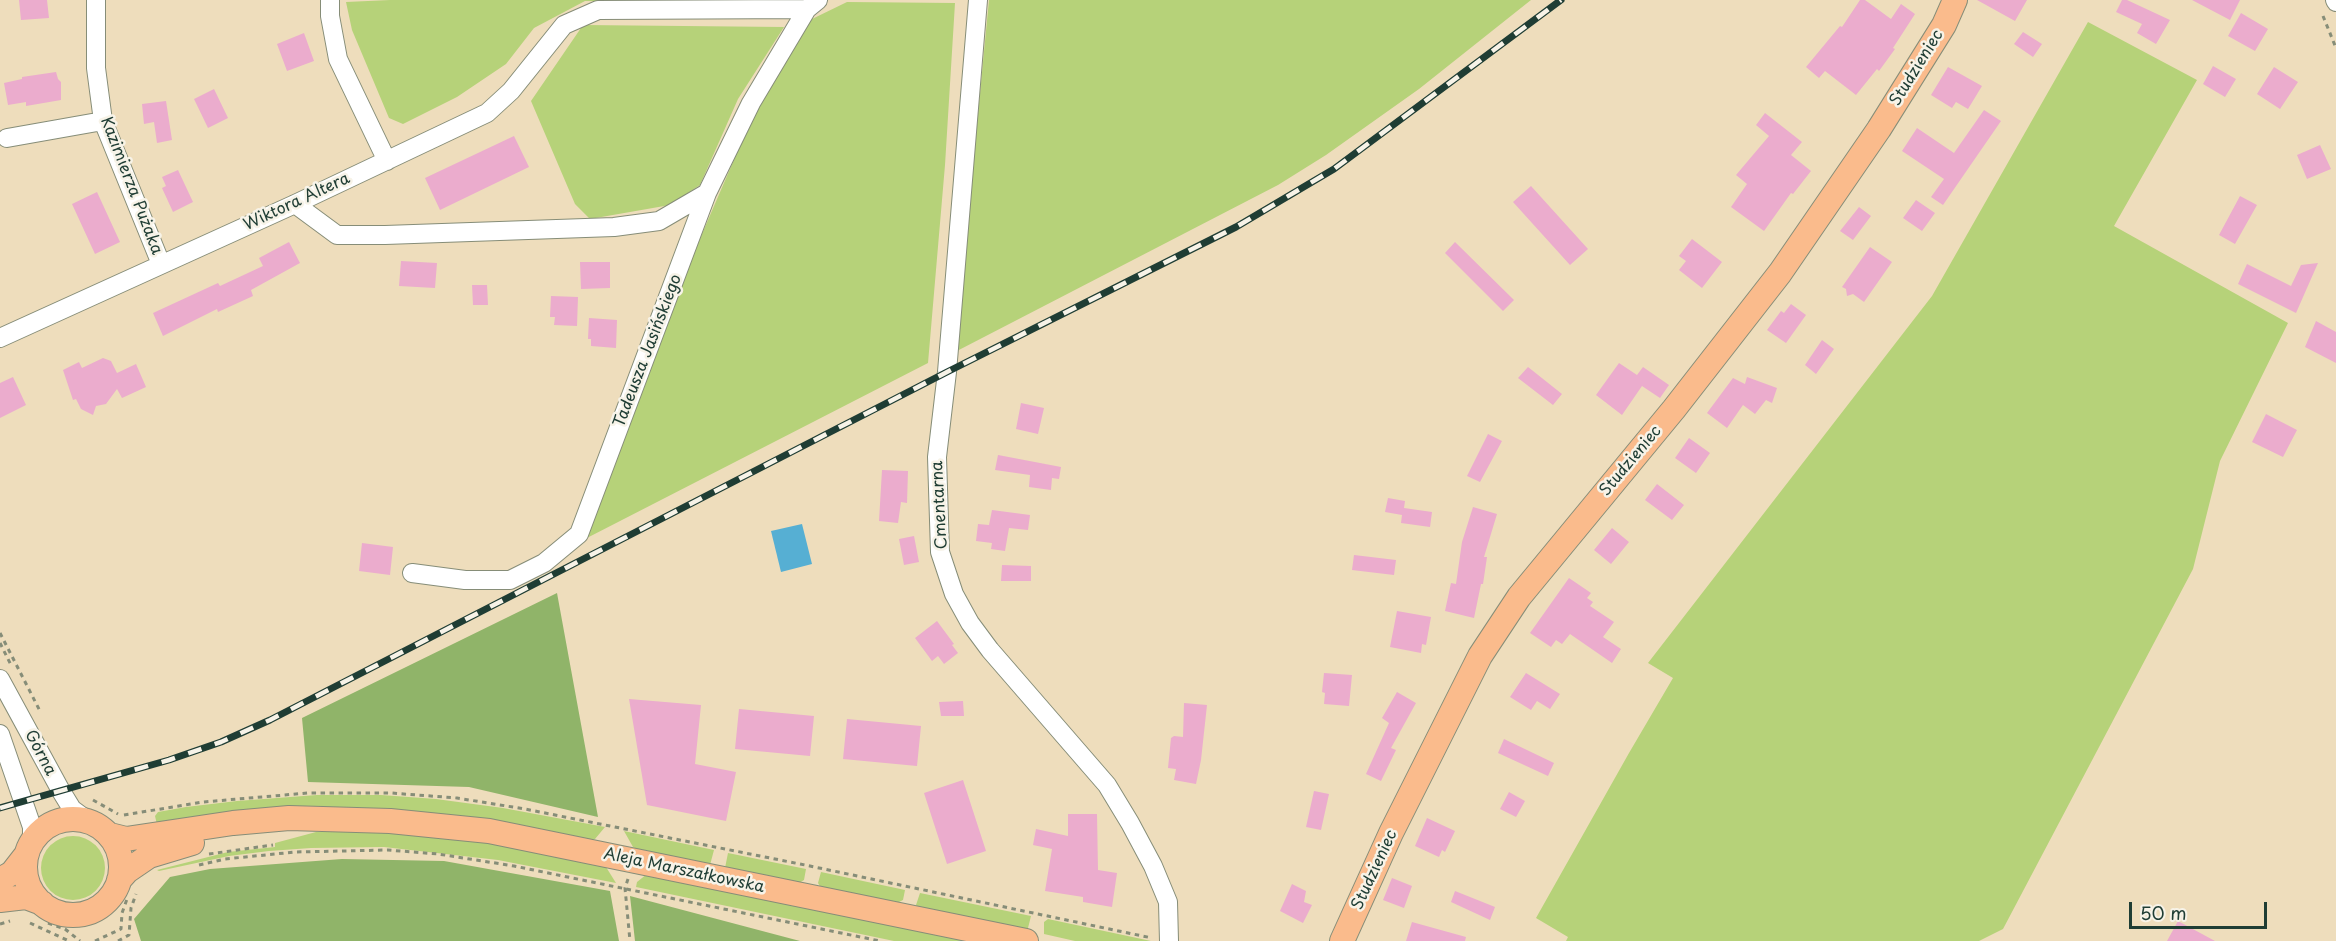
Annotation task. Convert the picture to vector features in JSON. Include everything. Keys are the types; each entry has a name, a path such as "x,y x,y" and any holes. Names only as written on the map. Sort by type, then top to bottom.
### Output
{"main road":[{"name":"Studzieniec","path":"1342,941 1401,812 1480,656 1519,597 1674,409 1780,273 1880,129 1944,25 1955,0"},
{"path":"0,880 12,873 41,830 54,822 68,818 87,820 110,835 116,843 121,857 121,873 129,888 117,888 107,901 94,911 78,915 62,914 48,908 36,898 27,884 24,869 29,848"},
{"name":"Aleja Marszałkowska","path":"110,835 126,839 233,823 289,818 390,821 489,831 1026,941"},
{"name":"Aleja Marszałkowska","path":"129,888 127,871 149,856 171,848 209,839 340,820"},
{"path":"0,900 26,897 42,903"}],"street":[{"name":"Kazimierza Pużaka","path":"96,0 96,68 103,121 161,264"},
{"path":"330,0 330,16 338,59 387,160"},
{"name":"Cmentarna","path":"978,0 948,360 937,457 940,552 954,594 970,623 990,650 1107,785 1130,823 1154,866 1168,902 1169,941"},
{"name":"Wiktora Altera","path":"0,338 295,204 487,113 511,90 564,25 598,10 812,5"},
{"name":"Tadeusza Jasińskiego","path":"412,573 465,580 510,580 544,563 579,534 707,193 751,103 812,5"},
{"path":"7,138 103,121"},
{"path":"295,204 337,235 385,235 614,226 659,221 707,193"},
{"name":"Górna","path":"0,679 72,809 87,820"},
{"name":"Górna","path":"0,734 32,827 29,848"}],"path":[{"path":"2331,4 2336,48"},
{"path":"0,633 44,717"},
{"path":"0,643 36,713"},
{"path":"201,856 273,845"},
{"path":"197,865 225,859 295,852 388,850 488,861 880,941"},
{"path":"630,941 625,888 633,860"},
{"path":"94,941 121,929 122,913 129,888"},
{"path":"118,941 129,934 131,908 129,888"},
{"path":"0,924 16,920"},
{"path":"24,920 69,941"}],"green space":[{"path":"727,0 727,3 585,1 534,28 506,64 457,97 403,124 389,118 352,30 346,2"},
{"path":"989,0 1531,0 1419,89 1326,155 1278,185 955,352"},
{"path":"847,2 955,3 945,165 928,363 583,540 692,257 752,118 810,20"},
{"path":"2088,22 2197,80 2114,226 2288,323 2220,461 2193,569 2003,929 1979,941 1566,941 1568,937 1536,918 1673,678 1648,663 1932,296"},
{"path":"583,25 784,27 738,99 700,185 670,205 590,219 575,204 531,101"},
{"path":"557,593 598,817 469,787 308,782 302,718"},
{"path":"317,795 381,795 436,799 503,808 605,827 595,839 586,840 481,820 158,829 155,816 158,812 186,807"},
{"path":"365,831 425,834 507,845 606,867 616,883 498,860 384,847 269,851 157,870 228,852 275,847 275,843 316,832"},
{"path":"624,831 714,850 710,865 641,851 633,847"},
{"path":"73,836 85,838 96,845 103,856 105,868 103,880 96,891 85,898 73,900 61,898 50,891 43,880 41,868 43,856 50,845 61,838"},
{"path":"728,853 806,869 804,880 799,883 725,868"},
{"path":"342,859 444,861 610,891 619,941 141,941 134,919 170,877 210,869"},
{"path":"821,872 905,890 903,900 897,903 821,888 818,883"},
{"path":"647,874 971,941 894,941 636,887 637,882"},
{"path":"920,893 1031,916 1028,928 1023,931 918,908 916,905"},
{"path":"630,896 800,941 635,941"},
{"path":"1048,919 1151,941 1075,941 1044,934 1044,922"}],"water":[{"path":"802,524 812,564 781,572 771,531"}],"building":[{"path":"19,0 47,0 49,18 21,20"},
{"path":"1860,0 1865,0 1891,19 1901,4 1915,14 1879,71 1877,69 1856,95 1825,71 1819,78 1806,67 1840,26 1842,27"},
{"path":"1977,0 2027,0 2015,21"},
{"path":"2122,0 2127,0 2170,20 2156,44 2137,33 2142,24 2116,12"},
{"path":"2192,0 2240,0 2230,20"},
{"path":"2241,13 2268,29 2255,51 2228,36"},
{"path":"2023,32 2042,44 2033,57 2014,44"},
{"path":"304,33 314,61 287,71 277,44"},
{"path":"2213,66 2236,79 2225,97 2203,84"},
{"path":"1948,67 1982,86 1968,109 1956,102 1952,108 1931,95"},
{"path":"2274,67 2298,82 2280,109 2257,94"},
{"path":"56,72 61,82 61,100 26,106 26,102 8,105 4,83 22,79 22,77"},
{"path":"214,89 228,118 208,128 194,99"},
{"path":"166,101 172,140 157,143 154,122 144,124 142,104"},
{"path":"1984,110 2001,121 1943,205 1931,197 1944,179 1902,151 1917,128 1954,153"},
{"path":"1765,113 1802,142 1791,155 1811,171 1793,194 1791,193 1764,231 1731,207 1747,184 1736,175 1769,136 1756,125"},
{"path":"514,136 529,167 440,210 425,178"},
{"path":"2320,145 2331,169 2307,179 2297,155"},
{"path":"178,170 193,202 173,212 162,188 166,186 162,177"},
{"path":"1531,186 1588,249 1570,265 1513,202"},
{"path":"97,192 120,242 95,254 72,204"},
{"path":"2240,196 2257,205 2235,244 2219,235"},
{"path":"1916,200 1935,213 1922,231 1903,218"},
{"path":"1859,207 1871,216 1853,240 1840,231"},
{"path":"1692,239 1722,262 1702,288 1679,270 1686,261 1679,256"},
{"path":"289,242 300,263 251,290 253,296 218,312 217,309 163,336 153,313 218,283 220,286 263,266 259,258"},
{"path":"1455,242 1514,300 1503,311 1445,253"},
{"path":"1870,247 1892,262 1864,302 1853,294 1847,296 1846,289 1842,287"},
{"path":"401,261 437,263 435,288 399,286"},
{"path":"580,262 610,262 610,288 581,289"},
{"path":"2318,263 2296,313 2238,284 2247,264 2291,286 2301,265"},
{"path":"472,285 487,285 488,305 473,305"},
{"path":"551,296 578,297 577,326 554,325 555,317 550,317"},
{"path":"1791,304 1806,315 1786,343 1767,330 1781,311 1784,313"},
{"path":"589,318 617,320 616,348 591,346 591,339 588,339"},
{"path":"2316,321 2336,332 2336,363 2305,347"},
{"path":"1822,340 1834,349 1816,374 1805,365"},
{"path":"103,358 111,361 117,373 136,364 146,387 122,398 117,389 106,404 96,406 93,415 81,409 76,399 73,400 63,370 79,362 82,368"},
{"path":"1619,363 1637,375 1643,367 1669,385 1660,398 1642,386 1622,415 1596,395"},
{"path":"1528,367 1562,394 1553,405 1518,378"},
{"path":"13,377 26,405 0,418 0,383"},
{"path":"1747,377 1777,388 1772,403 1766,400 1755,414 1743,405 1727,428 1707,413 1733,378 1745,384"},
{"path":"1021,403 1044,408 1038,434 1016,429"},
{"path":"2266,414 2297,430 2283,457 2252,442"},
{"path":"1488,434 1502,441 1480,482 1467,476"},
{"path":"1689,438 1710,453 1696,473 1675,458"},
{"path":"998,455 1061,467 1059,479 1052,478 1051,490 1029,487 1030,475 995,470"},
{"path":"882,470 908,471 907,503 901,502 898,523 879,521"},
{"path":"1657,484 1684,505 1672,520 1645,500"},
{"path":"1388,498 1405,501 1404,508 1432,512 1430,527 1401,523 1402,515 1385,512"},
{"path":"1473,507 1497,514 1484,557 1487,557 1483,584 1481,584 1474,618 1445,611 1451,583 1456,584 1462,542"},
{"path":"992,510 1030,515 1028,530 1009,528 1005,551 991,549 992,543 976,541 978,524 989,525"},
{"path":"1612,528 1629,542 1611,564 1594,550"},
{"path":"914,536 919,562 904,565 899,539"},
{"path":"362,543 393,547 390,575 359,571"},
{"path":"1354,555 1396,560 1394,575 1352,570"},
{"path":"1002,565 1031,566 1031,581 1001,581"},
{"path":"1569,578 1591,593 1587,598 1593,602 1590,606 1614,622 1603,637 1621,649 1612,663 1570,634 1562,644 1556,640 1551,647 1530,633"},
{"path":"1397,611 1431,617 1426,645 1422,644 1421,653 1390,647"},
{"path":"937,621 958,653 944,664 938,656 932,661 915,638"},
{"path":"1324,673 1352,675 1349,706 1324,704 1325,693 1322,692"},
{"path":"1526,673 1560,694 1550,709 1537,701 1531,710 1510,697"},
{"path":"1397,692 1416,703 1391,748 1396,750 1381,781 1366,774 1389,723 1382,718"},
{"path":"629,699 701,705 695,764 736,772 726,821 647,805"},
{"path":"963,701 964,716 941,716 939,702"},
{"path":"1184,703 1207,705 1196,784 1174,780 1176,769 1168,768 1171,738 1183,737"},
{"path":"739,709 814,716 810,756 735,749"},
{"path":"847,719 921,726 917,766 843,759"},
{"path":"1504,739 1554,763 1548,776 1498,753"},
{"path":"963,780 986,851 947,864 924,793"},
{"path":"1314,791 1329,794 1321,830 1306,827"},
{"path":"1509,792 1525,801 1516,817 1500,809"},
{"path":"1068,814 1097,814 1098,870 1117,873 1112,907 1083,902 1083,897 1045,891 1052,849 1033,845 1036,829 1068,836"},
{"path":"1427,818 1455,831 1445,852 1442,850 1439,857 1415,846"},
{"path":"1392,878 1412,886 1404,908 1383,900"},
{"path":"1292,884 1306,891 1304,902 1312,905 1303,923 1280,911"},
{"path":"1455,891 1495,907 1490,920 1451,902"},
{"path":"2178,921 2215,941 2167,941"},
{"path":"1412,922 1466,937 1465,941 1406,941"}],"railway":[{"path":"0,808 169,760 221,742 270,720 947,372 1236,227 1334,169 1561,0"}]}
